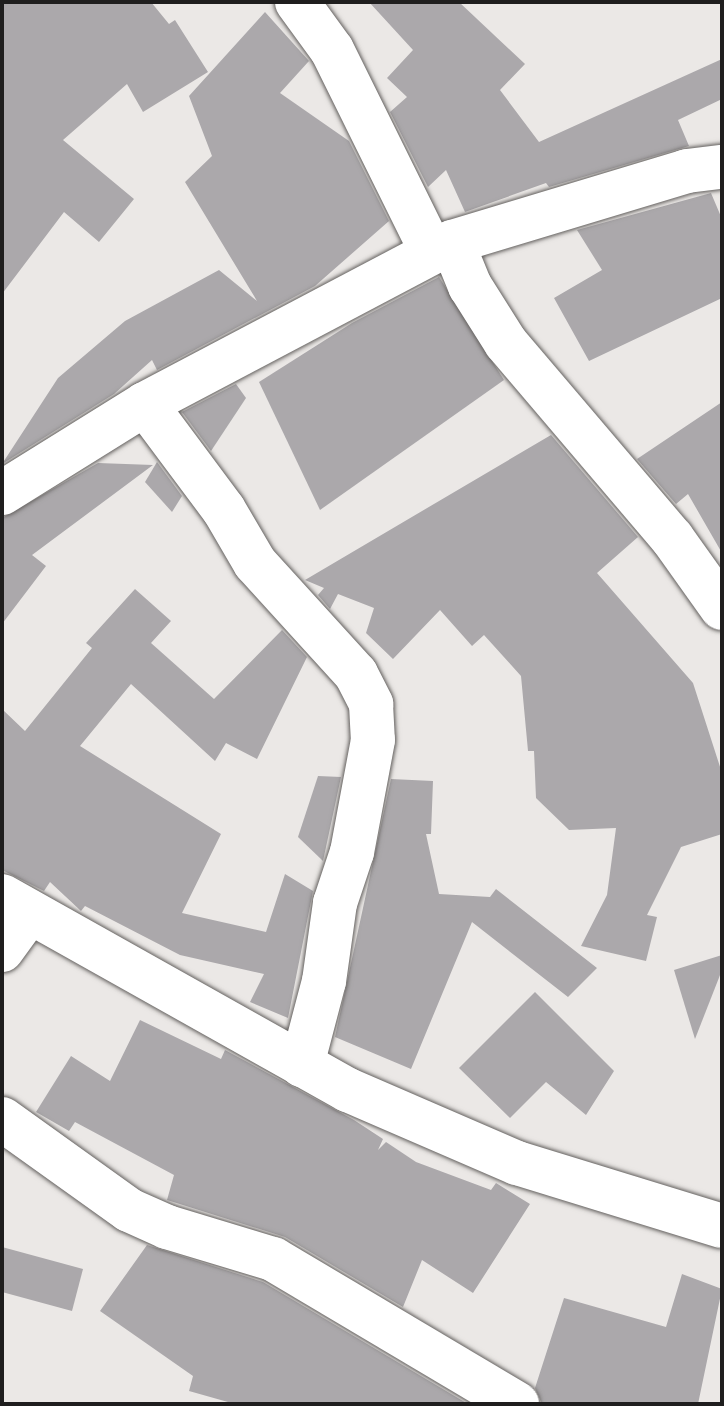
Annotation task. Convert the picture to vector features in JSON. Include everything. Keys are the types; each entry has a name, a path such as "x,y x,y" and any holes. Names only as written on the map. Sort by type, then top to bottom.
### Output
{"street":[{"path":"297,2 332,50 442,247 506,343 672,538 722,608"},
{"path":"2,493 145,404 442,247 687,171 722,167"},
{"path":"145,404 224,510 255,563 348,666 371,704 373,740 358,824 302,1065"},
{"path":"2,950 15,905 348,1090 517,1163 722,1226"},
{"path":"2,1119 129,1210 167,1227 273,1259 517,1404"}],"building":[{"path":"2,2 151,2 169,24 175,20 208,72 143,112 127,84 63,140 134,199 99,242 64,212 2,294"},
{"path":"369,2 459,2 525,64 500,90 539,142 722,59 722,99 678,120 689,146 549,187 546,183 465,212 446,170 428,187 390,112 407,97 387,78 413,50"},
{"path":"265,12 309,61 280,93 349,141 389,221 315,286 157,370 152,360 114,394 2,464 58,378 125,321 219,270 257,301 185,182 212,156 189,96"},
{"path":"711,193 722,219 722,298 589,361 554,298 602,270 577,230"},
{"path":"439,277 504,380 320,510 259,382 352,323"},
{"path":"236,384 246,398 211,451 182,412"},
{"path":"722,402 722,553 688,494 676,504 637,459"},
{"path":"551,435 638,537 597,573 693,683 722,773 722,834 681,847 647,915 657,917 646,961 581,946 607,895 616,828 569,830 536,798 534,751 528,751 521,676 484,635 472,646 440,610 393,659 366,633 374,608 338,594 330,609 318,595 324,588 305,580"},
{"path":"157,462 182,496 172,512 145,482"},
{"path":"98,463 153,465 32,555 46,566 2,624 2,518"},
{"path":"135,589 171,621 151,643 214,699 282,630 307,657 257,759 226,743 215,761 131,684 80,746 221,834 182,913 266,932 285,874 313,891 288,1018 250,1002 264,974 180,955 85,906 81,911 50,882 44,891 2,870 2,709 25,731 92,648 86,643"},
{"path":"318,776 341,777 323,861 298,837"},
{"path":"391,779 433,781 431,834 426,834 439,894 490,897 496,889 597,968 568,997 472,922 411,1069 335,1037"},
{"path":"722,955 722,970 695,1039 674,970"},
{"path":"535,992 614,1071 586,1115 546,1082 510,1118 459,1068"},
{"path":"140,1020 221,1059 225,1050 354,1120 383,1139 378,1150 386,1142 416,1162 491,1190 496,1183 530,1204 473,1293 422,1260 403,1307 285,1237 167,1200 174,1175 75,1122 69,1131 36,1112 71,1056 110,1081"},
{"path":"147,1245 263,1282 468,1404 235,1404 189,1391 193,1376 100,1311"},
{"path":"2,1247 83,1269 72,1311 2,1292"},
{"path":"682,1274 722,1289 698,1404 542,1404 535,1388 564,1298 666,1327"}]}
